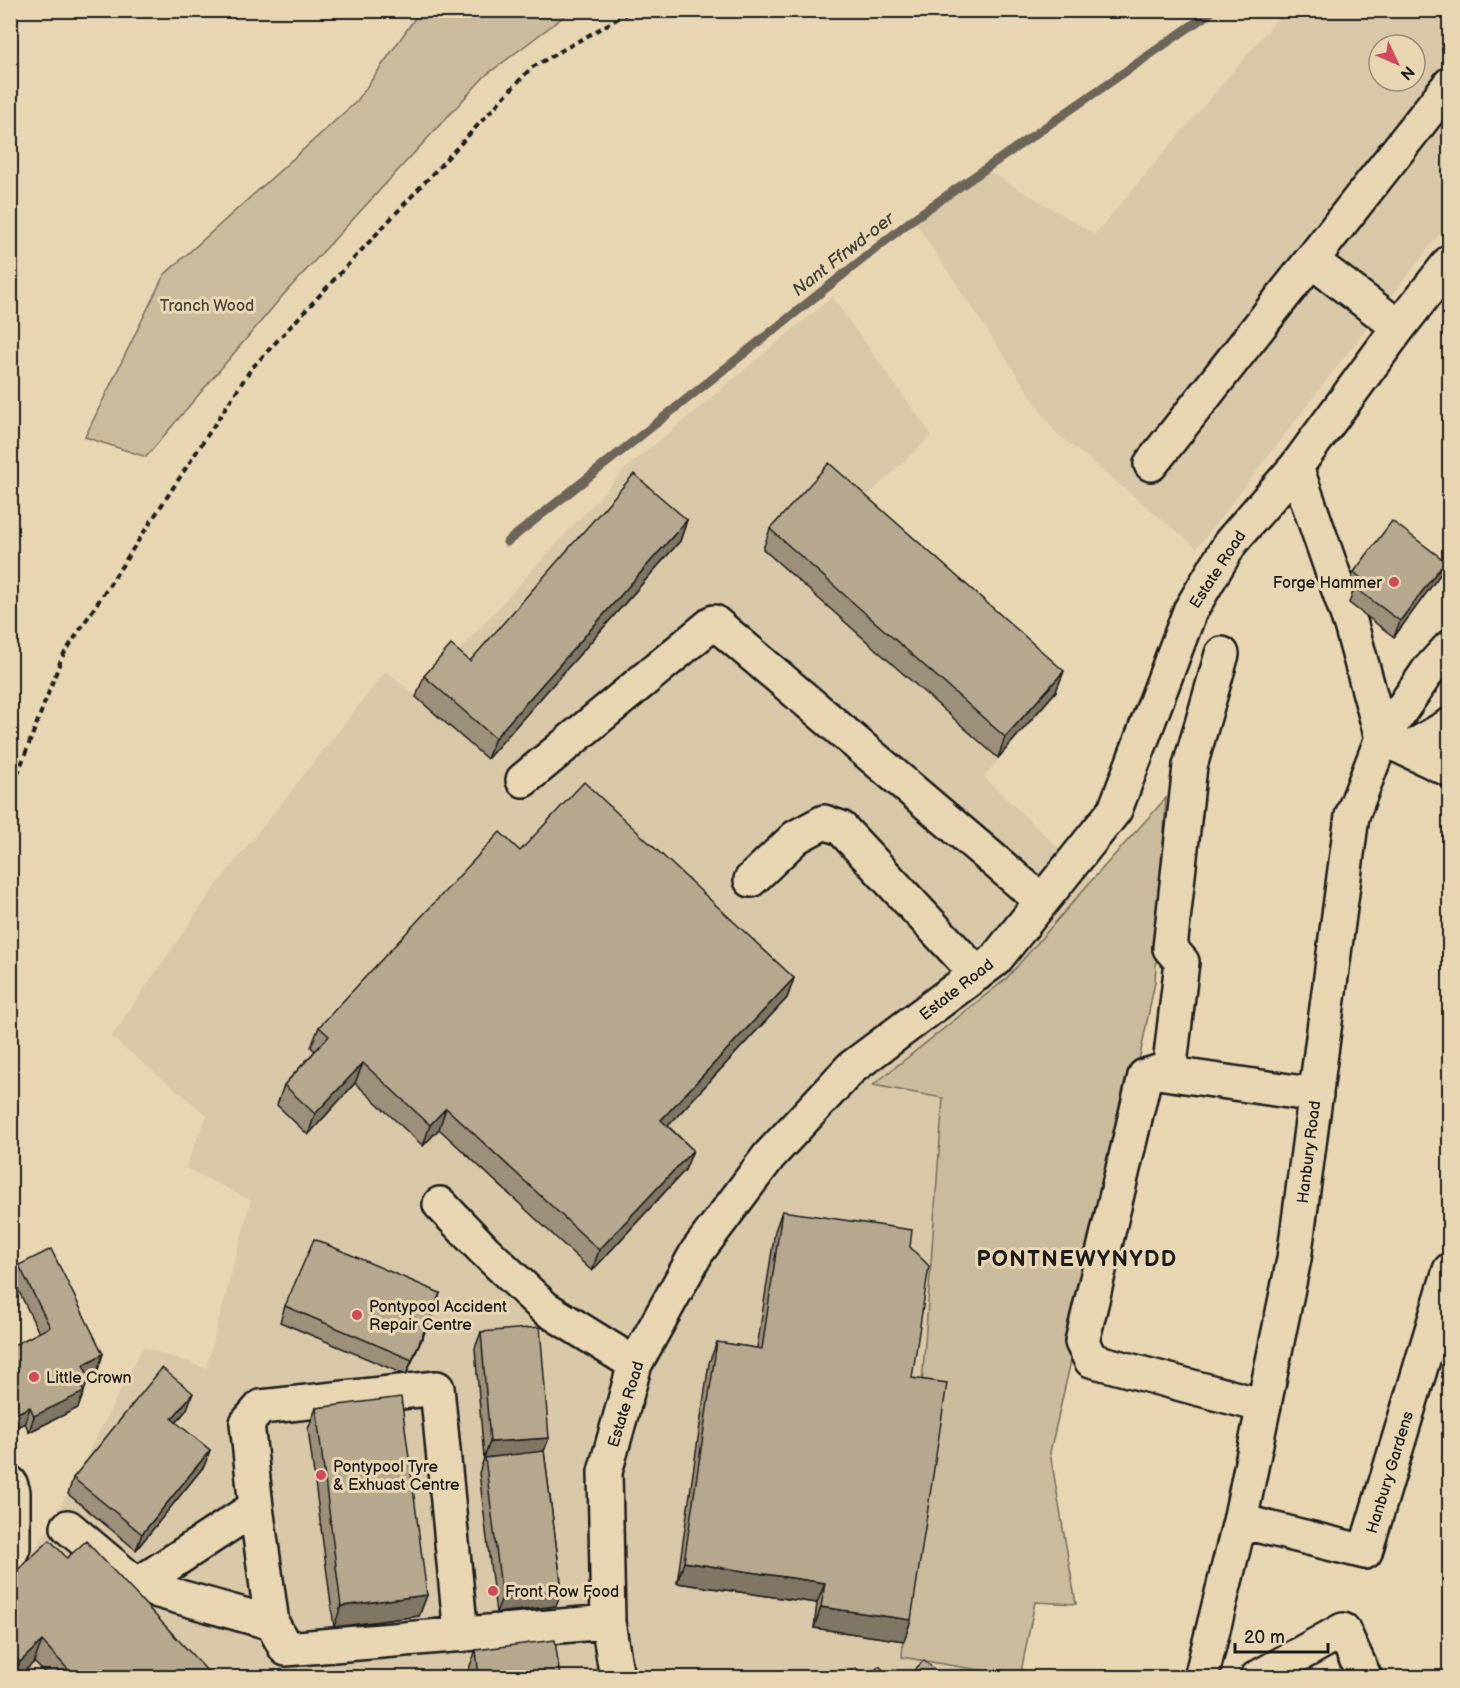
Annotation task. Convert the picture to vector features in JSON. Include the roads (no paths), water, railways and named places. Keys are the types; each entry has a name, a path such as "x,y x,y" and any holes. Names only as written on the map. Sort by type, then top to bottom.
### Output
{"street":[{"path":"1151,464 1449,84"},
{"path":"1312,261 1399,327"},
{"name":"Estate Road","path":"617,1677 608,1622 605,1472 635,1364 697,1252 769,1156 851,1068 995,960 1115,810 1190,611 1231,542 1296,467 1449,262"},
{"path":"1296,467 1395,744 1449,770"},
{"path":"523,780 714,622 1042,901"},
{"name":"Hanbury Road","path":"1201,1677 1240,1521 1294,1258 1352,816 1395,744 1428,671 1449,647"},
{"path":"1169,1073 1182,962 1170,948 1190,766 1222,654"},
{"path":"1395,744 1449,725"},
{"path":"752,880 796,837 824,822 840,828 977,974"},
{"path":"1264,1406 1091,1360 1082,1342 1145,1076 1158,1072 1169,1073 1316,1095"},
{"path":"440,1204 545,1308 635,1364"},
{"name":"Hanbury Gardens","path":"1240,1521 1365,1551 1449,1270"},
{"path":"461,1635 437,1388 261,1407 247,1423 272,1623 286,1649 461,1635 608,1622"},
{"path":"10,1483 14,1492 13,1548 10,1554"},
{"path":"137,1585 256,1507"},
{"path":"68,1527 137,1585 272,1623"},
{"path":"1257,1677 1343,1630 1365,1677"}],"waterway":[{"name":"Nant Ffrwd-oer","path":"507,542 913,219 1214,10"}],"place":[{"name":"Forge Hammer","path":"1394,582"},
{"name":"Pontypool Accident Repair Centre","path":"357,1315"},
{"name":"Little Crown","path":"34,1377"},
{"name":"Pontypool Tyre & Exhuast Centre","path":"321,1475"},
{"name":"Front Row Food","path":"493,1591"}],"district":[{"name":"PONTNEWYNYDD","path":"1077,1258"}],"park label":[{"name":"Tranch Wood","path":"207,305"}]}
